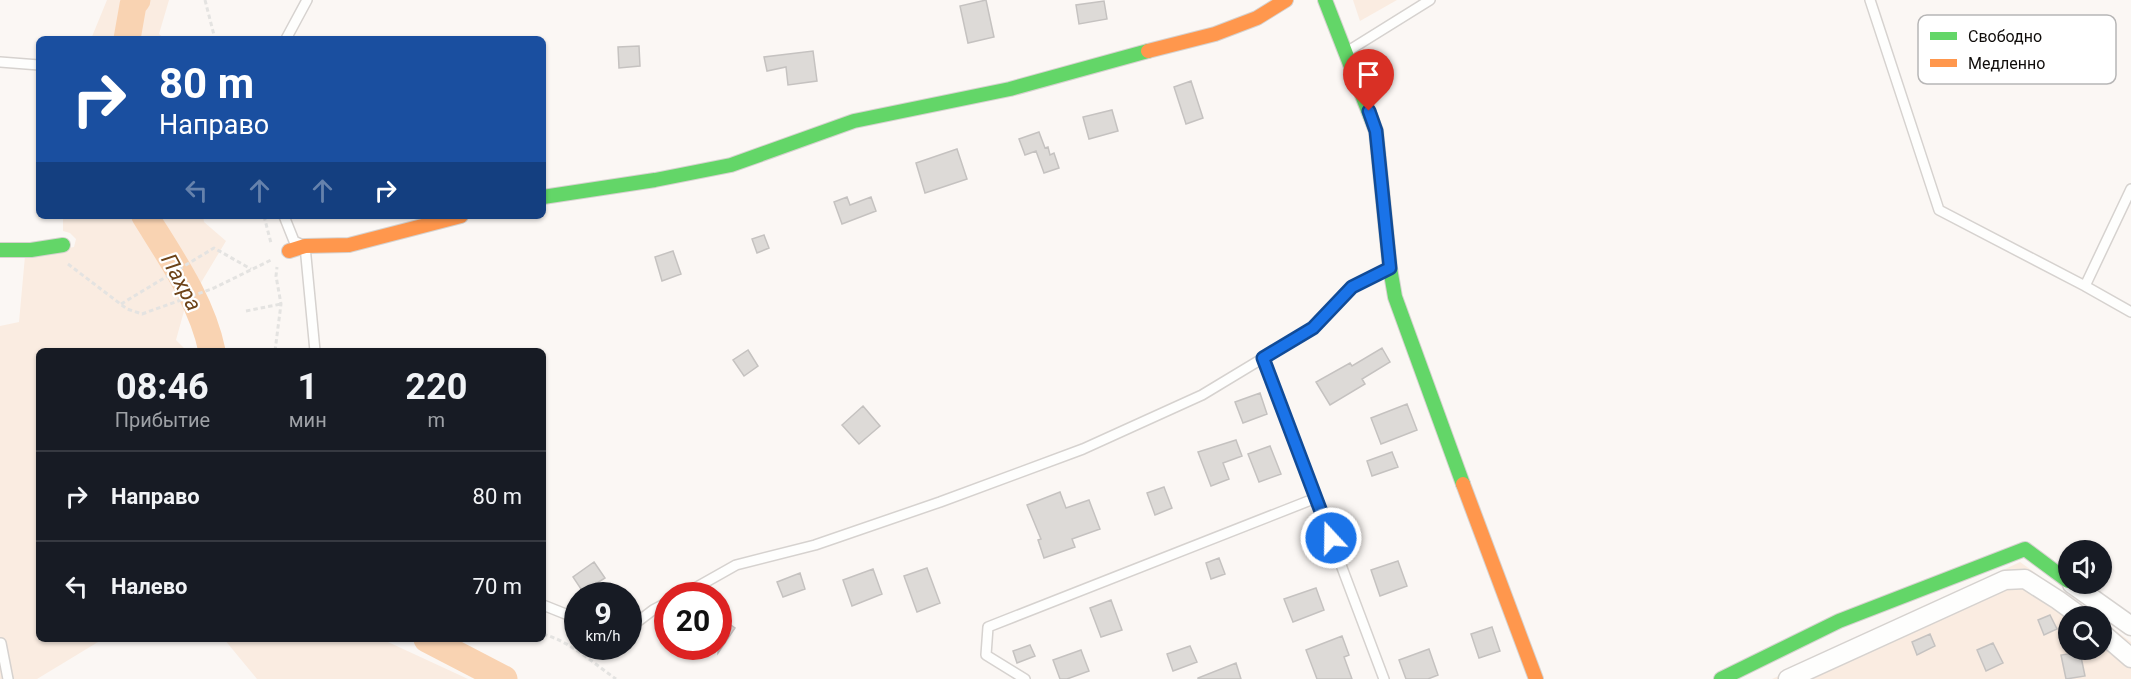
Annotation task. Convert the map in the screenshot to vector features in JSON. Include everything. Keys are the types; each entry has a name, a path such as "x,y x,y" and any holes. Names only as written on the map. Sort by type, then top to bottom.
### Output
{"street":[{"path":"546,197 655,180 731,165 854,121 1010,88 1215,34 1257,18 1286,0"},
{"path":"1325,0 1376,131 1395,297 1536,679"},
{"path":"283,254 305,246 349,245 449,219"},
{"path":"0,250 31,250 63,245"},
{"path":"1721,679 1839,621 2025,549 2058,574"},
{"path":"1788,679 2005,580 2025,579 2065,606"},
{"path":"2086,594 2131,626"},
{"path":"2112,642 2131,658"}],"lane":[{"path":"288,36 307,0"},
{"path":"1346,52 1430,0"},
{"path":"1870,0 1939,210 2131,312"},
{"path":"0,62 36,65"},
{"path":"2085,286 2131,189"},
{"path":"285,219 294,241 305,246 315,348"},
{"path":"706,582 736,565 815,545 940,502 1083,448 1202,395 1313,328 1352,287 1390,268"},
{"path":"1263,358 1384,679"},
{"path":"1025,679 986,654 988,627 1316,498"},
{"path":"546,606 564,613"},
{"path":"1,643 8,679"}],"path":[{"path":"205,0 214,36"},
{"path":"266,219 283,254 276,276 281,304 275,348"},
{"path":"121,304 214,248 251,269"},
{"path":"67,264 129,310 142,314 213,288 283,254"},
{"path":"246,311 281,304"},
{"path":"129,310 130,315"},
{"path":"546,635 570,646 616,679"}],"shaded area":[{"path":"107,0 169,0 159,34 161,36 92,36"},
{"path":"1353,0 1397,0 1360,21"},
{"path":"63,219 204,219 226,241 184,311 176,340 184,348 36,348 36,642 98,642 37,679 0,679 0,326 19,322 25,256 74,247 76,239 70,233 63,231"},
{"path":"2020,562 2058,589 2058,594 2064,594 2081,606 2058,606 2058,660 2112,660 2112,628 2131,642 2131,679 1772,679"},
{"path":"226,642 388,642 468,679 257,679"}],"building":[{"path":"986,0 994,37 968,43 960,6"},
{"path":"1104,1 1107,19 1079,24 1076,5"},
{"path":"639,46 640,66 619,68 618,47"},
{"path":"813,51 817,81 788,85 786,67 767,71 764,57"},
{"path":"1191,81 1203,118 1186,124 1174,87"},
{"path":"1112,110 1118,131 1089,139 1083,117"},
{"path":"1039,132 1050,155 1054,153 1059,168 1044,173 1036,151 1025,155 1019,139"},
{"path":"957,149 967,179 925,193 916,163"},
{"path":"847,197 850,205 871,197 876,211 842,224 834,202"},
{"path":"764,235 769,248 757,253 752,239"},
{"path":"673,251 681,274 662,281 655,257"},
{"path":"1382,348 1390,362 1362,379 1365,384 1330,405 1316,382 1350,363 1352,366"},
{"path":"748,350 758,366 744,376 733,360"},
{"path":"1260,393 1267,414 1243,423 1235,402"},
{"path":"1407,404 1417,430 1381,444 1371,418"},
{"path":"863,406 880,426 859,444 842,425"},
{"path":"1236,440 1242,456 1223,463 1229,479 1211,486 1198,452"},
{"path":"1270,446 1281,474 1259,482 1248,454"},
{"path":"1392,452 1398,467 1372,476 1367,461"},
{"path":"1164,487 1172,508 1155,515 1147,493"},
{"path":"1060,492 1066,508 1089,500 1100,529 1072,539 1075,547 1044,558 1038,540 1041,539 1027,505"},
{"path":"1219,558 1225,574 1211,579 1206,563"},
{"path":"1398,561 1407,586 1380,596 1371,570"},
{"path":"594,562 605,578 599,582 576,582 573,577"},
{"path":"927,568 940,603 917,612 904,576"},
{"path":"873,569 882,594 852,606 843,580"},
{"path":"800,573 805,589 783,597 777,582"},
{"path":"1316,588 1324,610 1293,622 1284,599"},
{"path":"1111,600 1122,630 1101,637 1090,608"},
{"path":"2050,615 2057,629 2044,635 2038,620"},
{"path":"1492,627 1500,651 1479,658 1471,634"},
{"path":"1930,634 1935,646 1917,655 1912,642"},
{"path":"1342,636 1349,655 1344,657 1352,679 1317,679 1306,650"},
{"path":"1993,643 2003,663 1986,671 1977,650"},
{"path":"1030,645 1035,656 1017,663 1013,651"},
{"path":"1190,646 1197,662 1173,671 1167,654"},
{"path":"1429,649 1438,675 1428,679 1406,679 1399,660"},
{"path":"1081,650 1089,671 1067,679 1060,679 1053,660"},
{"path":"2062,660 2082,660 2085,676 2066,679"},
{"path":"1236,663 1241,679 1198,679 1198,678"}],"waterway":[{"name":"Пахра","path":"128,36 133,5 137,0"},
{"name":"Пахра","path":"147,219 193,298 211,348"},
{"name":"Пахра","path":"433,642 504,679"}],"traffic: fast":[{"path":"1325,0 1376,131 1395,297 1463,484"},
{"path":"546,197 655,180 731,165 854,121 1010,89 1148,51"},
{"path":"0,250 31,250 63,245"},
{"path":"1721,679 1839,621 2025,549 2058,574"}],"traffic: slow":[{"path":"1148,51 1215,34 1257,18 1286,0"},
{"path":"289,251 305,246 349,245 449,219"},
{"path":"1463,484 1536,679"}],"route":[{"path":"1331,538 1263,358 1313,328 1352,287 1390,268 1376,131 1369,111"}]}
